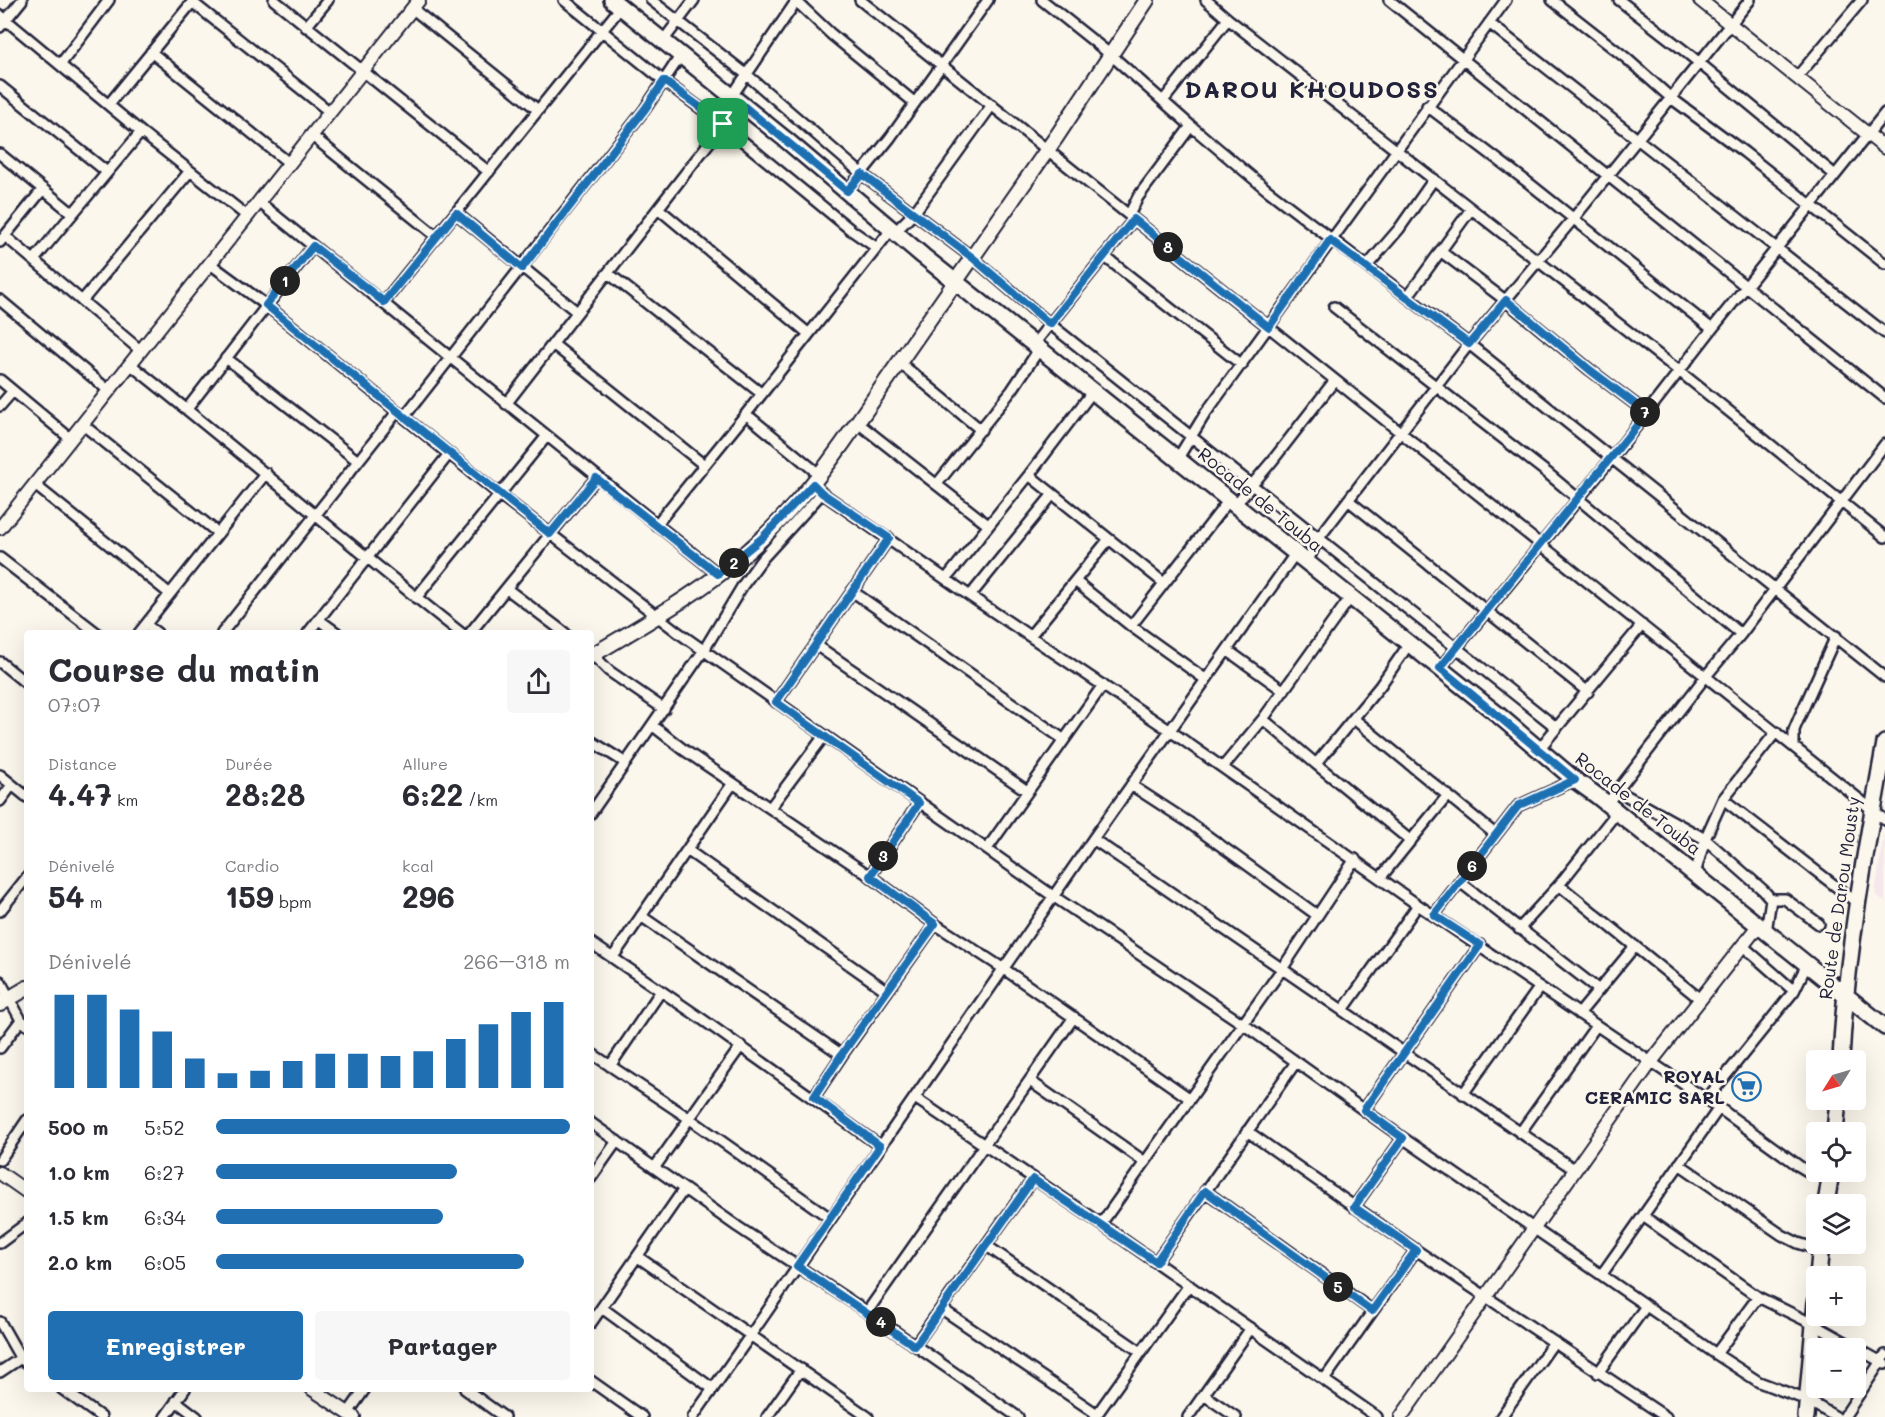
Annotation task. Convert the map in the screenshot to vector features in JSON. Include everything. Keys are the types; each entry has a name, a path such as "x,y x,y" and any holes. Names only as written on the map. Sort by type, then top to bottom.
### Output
{"main road":[{"path":"594,654 718,574 762,538 818,484 1147,0"},
{"name":"Rocade de Touba","path":"616,4 956,282 1885,1027"},
{"name":"Route de Darou Mousty","path":"1841,1050 1844,995 1856,902 1885,743"},
{"path":"5,1001 24,990"},
{"path":"1806,1417 1815,1326"}],"street":[{"path":"22,0 2,21 247,216"},
{"path":"60,65 109,0"},
{"path":"274,0 489,172"},
{"path":"306,27 328,0"},
{"path":"564,0 664,81 723,124 851,230 877,248"},
{"path":"651,0 746,74 862,174 973,258 1050,324 1557,728"},
{"path":"663,41 694,0"},
{"path":"506,404 723,124 746,74 796,0 831,34 915,103"},
{"path":"860,0 1885,820"},
{"path":"847,191 943,66 988,0"},
{"path":"1042,0 1111,55 1191,126 1330,240 1408,296 1469,344 1885,677"},
{"path":"1206,0 1679,371 1885,537"},
{"path":"1389,0 1885,398"},
{"path":"1178,458 1191,436 1330,240 1506,0"},
{"path":"1552,0 1626,58 1671,98 1744,152 1885,264"},
{"path":"1619,0 1835,175"},
{"path":"1700,0 1885,148"},
{"path":"693,1417 1093,838 1227,650 1318,539 1469,344 1750,0"},
{"path":"1797,77 1862,0"},
{"path":"109,104 193,1 330,112"},
{"path":"0,528 416,4 538,110"},
{"path":"384,302 601,31 616,4"},
{"path":"1163,101 1228,19"},
{"path":"1489,23 1885,333"},
{"path":"152,52 289,163"},
{"path":"224,630 358,461 451,358 645,109 681,55"},
{"path":"0,86 107,172"},
{"path":"656,525 877,248 914,213 992,105"},
{"path":"1427,106 1712,329"},
{"path":"1440,668 1579,499 1885,113"},
{"path":"937,484 1012,390 1050,324 1132,217 1138,197 1191,126"},
{"path":"34,260 141,132"},
{"path":"311,135 436,236"},
{"path":"0,154 72,213"},
{"path":"82,301 190,171"},
{"path":"1367,266 1399,229 1434,179"},
{"path":"43,189 2,239 34,260 140,350"},
{"path":"259,202 384,302 596,478 718,574"},
{"path":"659,209 809,334"},
{"path":"1408,296 1472,209"},
{"path":"456,213 578,312"},
{"path":"187,409 313,246"},
{"path":"1440,251 1506,300 1590,370 1647,413"},
{"path":"1104,256 1242,365"},
{"path":"209,263 266,305 550,534 776,702 1716,1354 1759,1382 1808,1400 1836,1417"},
{"path":"608,273 762,394"},
{"path":"0,300 108,390"},
{"path":"1334,308 1579,499 1742,634"},
{"path":"554,345 704,465"},
{"path":"226,358 358,461"},
{"path":"900,363 981,430"},
{"path":"130,364 266,473 367,560 456,630"},
{"path":"0,380 71,439"},
{"path":"1131,626 1232,503 1252,485 1335,380"},
{"path":"0,406 13,391"},
{"path":"946,579 1093,391"},
{"path":"746,414 818,484 946,579 1169,730 1539,988 1719,1108 1806,1170"},
{"path":"858,423 988,525"},
{"path":"82,424 218,533"},
{"path":"416,598 546,437"},
{"path":"1519,928 1558,885 1612,808 1618,792 1706,676 1742,634 1885,444"},
{"path":"311,630 449,454"},
{"path":"142,630 266,473"},
{"path":"1029,475 1164,583"},
{"path":"473,630 596,478"},
{"path":"594,809 704,650 742,585 818,484"},
{"path":"35,485 170,594"},
{"path":"970,596 1053,494"},
{"path":"1348,500 1588,692"},
{"path":"776,702 889,538"},
{"path":"1030,636 1108,539"},
{"path":"0,558 93,630"},
{"path":"1075,581 1131,626 1205,680"},
{"path":"507,589 561,630"},
{"path":"852,591 1063,739"},
{"path":"1222,767 1263,719 1350,598"},
{"path":"319,620 333,630"},
{"path":"146,625 153,630"},
{"path":"1539,749 1642,626"},
{"path":"1794,747 1794,730 1836,636"},
{"path":"1316,764 1354,719 1409,644"},
{"path":"816,645 1027,791"},
{"path":"1227,650 1284,691"},
{"path":"594,657 609,671 663,709"},
{"path":"0,662 24,682"},
{"path":"987,849 1103,685"},
{"path":"1263,719 1411,840"},
{"path":"1354,719 1495,834"},
{"path":"652,725 870,876 935,924 1004,969 1189,1098"},
{"path":"1695,874 1705,839 1723,799 1776,732"},
{"path":"770,808 824,736"},
{"path":"594,743 626,763"},
{"path":"0,775 24,795"},
{"path":"1434,915 1518,806 1575,780"},
{"path":"613,957 733,783"},
{"path":"1131,784 1317,915"},
{"path":"0,801 12,785"},
{"path":"1618,792 1705,839 1771,899 1785,899 1819,924"},
{"path":"1381,877 1448,795"},
{"path":"1723,799 1856,902"},
{"path":"870,876 919,803"},
{"path":"1093,838 1575,1170"},
{"path":"687,850 887,991"},
{"path":"1101,1224 1282,969 1355,859"},
{"path":"0,911 24,881"},
{"path":"1460,882 1599,990"},
{"path":"1558,885 1700,999"},
{"path":"1401,1417 1651,1062 1743,946 1762,929 1771,899"},
{"path":"1344,1010 1418,905"},
{"path":"641,916 842,1054"},
{"path":"814,1097 935,924"},
{"path":"594,945 814,1097 880,1146"},
{"path":"1364,1110 1480,945"},
{"path":"1579,1014 1635,946"},
{"path":"1743,946 1794,991"},
{"path":"1706,1100 1794,991 1807,964"},
{"path":"0,981 5,1001 24,1022 0,1048"},
{"path":"1463,1094 1539,988"},
{"path":"610,1066 661,991"},
{"path":"867,1312 1074,1017"},
{"path":"1520,1133 1596,1026"},
{"path":"655,1167 741,1046"},
{"path":"594,1055 690,1119 830,1218"},
{"path":"1156,1262 1296,1062"},
{"path":"1030,1081 1145,1162"},
{"path":"915,1098 1101,1224 1377,1417"},
{"path":"1602,1274 1719,1108"},
{"path":"594,1125 1014,1416"},
{"path":"0,1160 24,1127"},
{"path":"1248,1131 1416,1250 1666,1417"},
{"path":"1354,1207 1403,1138"},
{"path":"594,1174 617,1141"},
{"path":"1680,1164 1782,1235 1806,1244"},
{"path":"0,1173 24,1190"},
{"path":"915,1346 1033,1179"},
{"path":"594,1319 684,1189"},
{"path":"1205,1191 1372,1311"},
{"path":"1643,1216 1758,1297 1806,1321"},
{"path":"0,1243 24,1225"},
{"path":"987,1246 1141,1352"},
{"path":"1324,1380 1416,1250"},
{"path":"638,1257 868,1417"},
{"path":"942,1309 1096,1415 1189,1285"},
{"path":"1716,1354 1758,1297"},
{"path":"1598,1372 1646,1306"},
{"path":"602,1308 713,1389"},
{"path":"0,1322 24,1358"},
{"path":"1817,1326 1884,1360 1844,1417"},
{"path":"1188,1417 1251,1328"},
{"path":"1502,1417 1554,1342"},
{"path":"0,1372 24,1360"},
{"path":"767,1417 801,1369"},
{"path":"594,1383 642,1417"},
{"path":"67,1392 101,1417"},
{"path":"165,1417 183,1392"},
{"path":"316,1392 351,1415 363,1392"},
{"path":"469,1392 504,1417"},
{"path":"1204,1395 1236,1417"},
{"path":"176,1401 198,1417"}],"shaded area":[{"path":"1885,834 1885,902 1875,894"}],"place":[{"name":"ROYAL CERAMIC SARL","path":"1746,1087"}],"district":[{"name":"DAROU KHOUDOSS","path":"1312,90"}],"route":[{"path":"664,81 723,124 740,103 847,191 862,174 973,258 1050,324 1134,219 1269,327 1330,240 1408,296 1469,344 1506,300 1590,370 1647,413 1440,668 1575,780 1518,806 1434,915 1480,945 1364,1110 1403,1138 1354,1207 1416,1250 1372,1311 1205,1191 1156,1262 1033,1179 915,1346 797,1266 880,1146 814,1097 935,924 870,876 919,803 776,702 889,538 822,493 813,484 762,538 718,574 596,478 550,534 266,305 313,246 384,302 456,213 522,268 645,109 664,81"}]}
